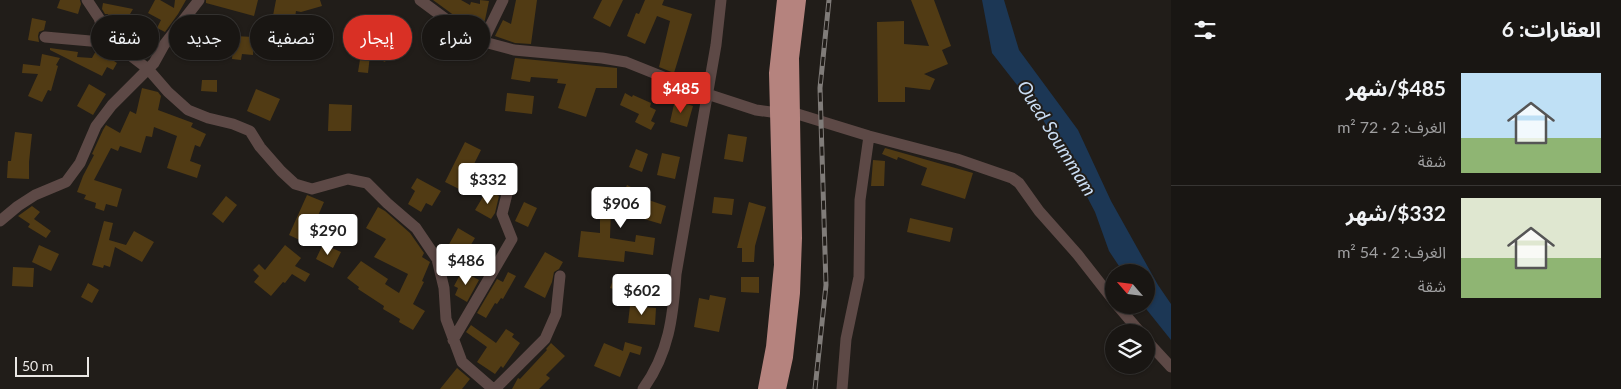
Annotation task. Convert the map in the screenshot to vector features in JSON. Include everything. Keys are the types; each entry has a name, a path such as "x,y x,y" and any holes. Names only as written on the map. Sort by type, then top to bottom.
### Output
{"highway":[{"path":"778,389 785,357 792,293 794,238 784,112 777,73 786,0"},
{"path":"766,389 774,347 782,265 784,112 798,0"}],"street":[{"path":"87,0 97,15"},
{"path":"0,221 35,195 66,182 80,163 96,126 112,105 154,62 164,45 199,0"},
{"path":"420,0 440,15"},
{"path":"490,27 503,0"},
{"path":"644,389 655,373 666,345 673,310 676,274 716,45 721,0"},
{"path":"45,37 91,40"},
{"path":"490,43 514,50 626,62 707,94 756,110 784,112 957,159 1012,178 1019,183 1038,211 1078,254 1105,289"},
{"path":"136,60 148,69 168,92 188,110 250,131 260,147 280,171 295,184 312,188 348,179 367,184 416,228 427,241 437,259 444,288 446,318 462,362 494,389 544,339 556,314 560,276"},
{"path":"842,389 846,339 858,277 860,200 869,136"},
{"path":"453,340 512,239 502,214 507,194"},
{"path":"1125,314 1133,324"},
{"path":"1155,350 1171,367"}],"water":[{"name":"Oued Soummam","path":"982,0 1004,0 1019,50 1078,130 1111,201 1146,264 1118,264 1109,251 1095,212 1039,113 992,53"},
{"path":"1155,280 1171,304 1171,340 1150,314 1155,314"}],"building":[{"path":"60,0 80,0 81,4 78,14 57,8"},
{"path":"155,0 160,0 174,8 175,0 186,0 177,15 169,15 169,26 165,32 159,29 161,20 159,15 148,13"},
{"path":"206,0 258,0 254,15 206,3"},
{"path":"276,0 320,0 322,6 301,12 296,11 295,15 273,15"},
{"path":"433,0 461,0 470,5 471,2 480,4 480,0 489,1 486,15 454,15"},
{"path":"516,0 537,0 531,44 515,43 495,36 503,20 511,24"},
{"path":"602,0 623,0 610,27 593,18"},
{"path":"645,0 664,0 662,5 692,14 674,73 659,67 670,21 657,16 645,44 627,36 636,13 639,14"},
{"path":"911,0 934,0 951,46 942,50 948,64 924,74 935,79 930,90 905,87 905,102 878,102 877,22 904,21 904,44 929,46"},
{"path":"103,3 133,9 129,15 108,15 102,9"},
{"path":"32,18 46,21 44,30 39,32 39,42 28,40"},
{"path":"240,36 250,37 250,55 242,54 241,60"},
{"path":"50,48 78,52 77,57 91,58 91,60 112,60 117,63 113,70 107,67 102,76 50,50"},
{"path":"42,54 60,58 56,65 58,66 51,91 48,90 42,102 28,96 38,74 22,73 23,64 40,66"},
{"path":"515,58 617,68 617,88 596,88 586,117 558,108 566,84 557,83 558,79 531,77 530,82 511,79"},
{"path":"360,60 369,60 368,73 358,72"},
{"path":"202,80 217,80 217,92 201,91"},
{"path":"89,84 106,94 93,115 77,106"},
{"path":"142,88 158,92 161,96 158,110 193,123 191,127 206,134 200,147 195,145 190,161 201,165 197,178 167,168 177,136 154,127 152,137 146,136 141,153 120,146 118,151 111,148 94,180 122,189 117,207 106,204 104,211 95,208 96,203 84,199 86,195 77,192 83,176 106,125 120,133 130,111 136,114"},
{"path":"256,89 280,99 270,121 247,111"},
{"path":"507,93 534,96 532,114 505,111"},
{"path":"625,93 651,103 650,107 656,110 651,121 655,123 651,130 635,122 639,114 620,105"},
{"path":"675,100 693,106 687,127 670,122"},
{"path":"329,104 352,105 351,131 328,131"},
{"path":"15,132 32,134 29,179 7,178 8,161 11,161"},
{"path":"728,134 747,137 743,162 724,159"},
{"path":"465,142 481,150 461,190 445,182"},
{"path":"885,148 973,173 965,199 921,185 927,168 898,157 897,160 882,154"},
{"path":"636,149 648,154 642,172 629,167"},
{"path":"662,153 680,157 675,179 657,175"},
{"path":"873,160 885,161 884,186 871,186"},
{"path":"417,178 441,191 432,206 426,203 421,212 408,204 415,191 411,188"},
{"path":"627,185 639,191 637,196 666,206 661,224 634,216 633,218 611,208 610,238 635,242 636,235 655,238 653,255 625,251 624,262 578,257 581,231 600,233 600,215 604,215 615,190 623,194"},
{"path":"487,190 499,196 495,213 491,219 475,210"},
{"path":"307,195 324,202 306,243 289,235"},
{"path":"226,196 237,205 223,223 212,214"},
{"path":"714,197 734,199 732,215 712,213"},
{"path":"524,202 537,208 528,227 515,221"},
{"path":"749,202 766,207 755,246 754,262 742,262 742,248 737,248"},
{"path":"32,206 40,212 34,219 51,231 46,238 28,227 30,224 18,216"},
{"path":"378,207 410,233 424,253 422,257 430,262 422,281 424,282 413,304 425,311 413,330 399,322 400,319 383,309 384,306 358,289 359,287 347,278 361,261 388,279 385,284 399,293 408,274 374,257 386,239 366,228"},
{"path":"910,218 953,228 950,242 907,232"},
{"path":"104,221 113,223 109,240 126,245 134,231 154,242 142,262 115,247 110,267 104,265 103,268 92,265"},
{"path":"458,228 475,238 463,258 447,248"},
{"path":"323,244 341,252 333,268 316,259"},
{"path":"39,245 59,254 51,271 32,262"},
{"path":"285,245 301,258 295,266 310,274 305,282 292,274 271,296 254,282 259,276 253,270 259,264 265,270"},
{"path":"545,252 563,262 559,269 554,272 545,298 524,287"},
{"path":"13,267 34,268 33,287 12,286"},
{"path":"462,271 479,280 467,302 455,295 458,288 454,286"},
{"path":"508,272 516,276 503,299 501,298 497,304 495,303 486,318 477,313 497,279 503,282"},
{"path":"741,277 759,277 759,293 741,292"},
{"path":"613,280 629,284 627,293 610,288"},
{"path":"88,283 99,290 92,303 81,297"},
{"path":"710,295 726,298 719,332 694,327 699,298 709,300"},
{"path":"630,306 656,308 655,325 628,323"},
{"path":"471,325 496,343 506,329 514,334 512,337 520,343 503,368 501,366 495,374 477,362 487,347 466,332"},
{"path":"625,342 642,347 640,355 630,352 620,377 594,366 604,343 623,351"},
{"path":"551,343 565,356 546,375 550,378 539,389 512,389 518,378 520,379 547,350"},
{"path":"457,368 470,379 462,389 440,389"}],"railway":[{"path":"815,389 826,285 820,88 829,0"}]}
